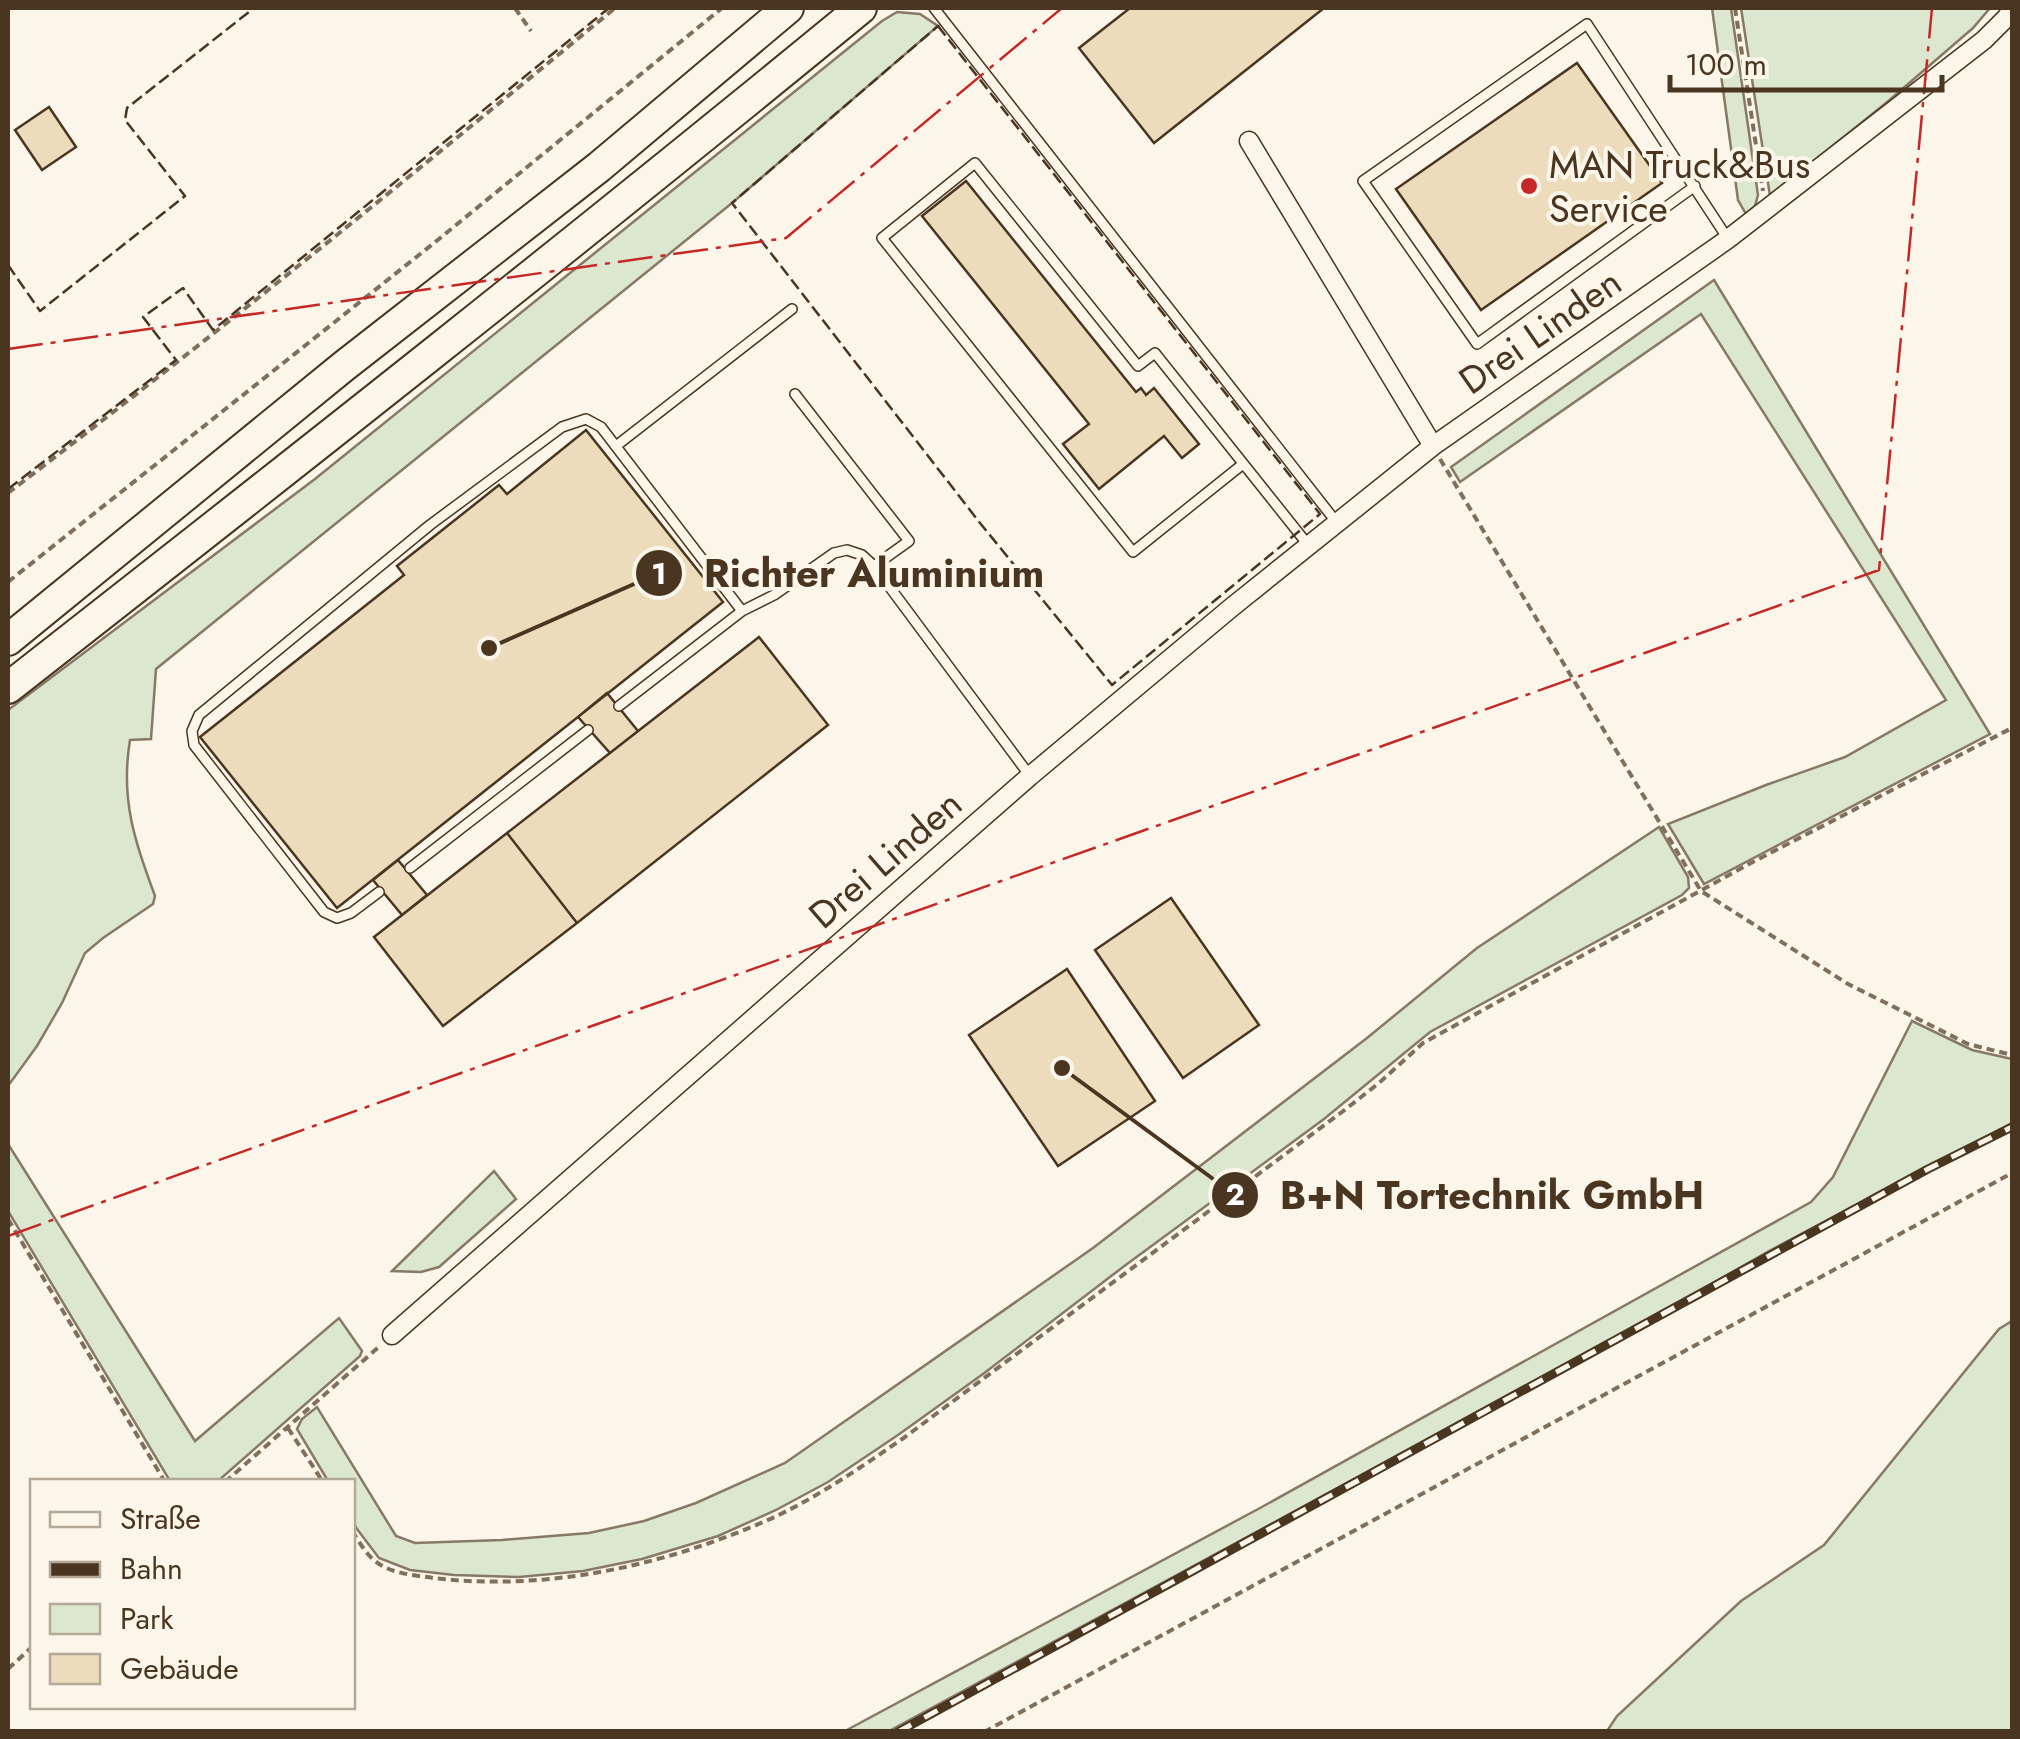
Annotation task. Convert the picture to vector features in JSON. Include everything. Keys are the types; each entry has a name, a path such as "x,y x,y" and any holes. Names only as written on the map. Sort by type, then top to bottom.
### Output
{"highway":[{"path":"8,640 344,366 599,167 788,8"},
{"path":"8,688 437,352 861,8"}],"street":[{"name":"Drei Linden","path":"392,1335 1030,776 1337,523 1432,446 1728,239 1984,40 2012,8"},
{"path":"1249,140 1432,446"}],"lane":[{"path":"934,8 1337,523"},
{"path":"1695,186 1478,344 1363,181 1587,24 1695,186 1728,239"},
{"path":"1242,464 1133,552 882,238 976,163 1138,366 1155,353 1309,546"},
{"path":"616,446 792,309"},
{"path":"795,394 909,540 874,566"},
{"path":"379,892 352,914 336,918 324,912 194,745 192,731 199,715 430,525 562,427 586,419 601,427 742,611"},
{"path":"620,706 742,611 774,595 834,553 848,550 862,555 874,566 1030,776"},
{"path":"410,868 588,730"}],"path":[{"path":"515,8 531,31"},
{"path":"8,493 322,248 616,8"},
{"path":"8,582 420,255 722,8"},
{"path":"1736,8 1765,210"},
{"path":"1432,446 1701,890 1848,984 1968,1044 2012,1056"},
{"path":"355,1534 373,1560 386,1568 458,1581 515,1582 571,1578 636,1565 757,1525 852,1474 905,1437 1367,1093 1422,1043 1823,824 2012,728"},
{"path":"984,1732 2012,1173"},
{"path":"8,1219 163,1479"},
{"path":"228,1479 392,1335"},
{"path":"288,1428 320,1479"},
{"path":"8,1669 30,1649"}],"green space":[{"path":"1712,8 1731,8 1758,195 1755,206 1746,214 1738,200"},
{"path":"1741,8 1990,8 1973,28 1886,103 1770,196"},
{"path":"897,12 920,14 938,26 732,203 156,669 151,739 130,740 127,762 131,820 155,896 153,904 85,953 62,1003 8,1086 8,710 315,479"},
{"path":"1714,280 1990,734 1704,884 1668,824 1845,757 1946,700 1701,314 1460,482 1451,467"},
{"path":"1659,827 1688,877 1689,888 1682,895 1430,1032 1324,1119 898,1435 828,1482 718,1536 642,1559 583,1571 519,1577 410,1570 379,1558 355,1526 355,1479 327,1479 297,1429 302,1419 317,1407 396,1536 415,1543 589,1533 644,1521 696,1503 785,1463 1093,1248 1367,1038 1477,948"},
{"path":"1912,1021 1972,1050 2012,1059 2012,1123 1769,1251 889,1731 845,1731 1260,1508 1811,1202 1833,1177"},
{"path":"8,1144 195,1441 339,1318 362,1351 360,1356 220,1479 169,1479 8,1211"},
{"path":"494,1171 516,1199 439,1267 421,1272 392,1271"},
{"path":"2012,1321 2012,1731 1607,1731 1617,1716 1741,1601 1824,1545 1999,1329"}],"building":[{"path":"1130,8 1324,8 1154,143 1079,48"},
{"name":"MAN Truck&Bus Service","path":"1577,63 1662,183 1481,310 1396,189"},
{"path":"49,107 76,147 42,170 15,130"},
{"path":"966,181 1136,392 1141,388 1146,395 1154,388 1199,444 1182,458 1164,436 1099,489 1063,444 1089,424 922,216"},
{"path":"586,430 723,602 337,908 200,737 404,575 397,566 499,485 507,494"},
{"path":"759,637 828,725 577,923 507,833"},
{"path":"607,693 638,731 610,753 578,717"},
{"path":"507,833 577,923 443,1026 374,937"},
{"path":"398,860 427,895 402,915 373,880"},
{"path":"1171,898 1259,1025 1183,1078 1095,950"},
{"path":"1067,969 1155,1101 1058,1166 969,1035"}],"railway":[{"path":"898,1732 1928,1169 2012,1127"}],"fence":[{"path":"8,265 40,311 185,196 125,120 127,108 254,8"},
{"path":"8,489 176,360 143,317 183,288 213,330 609,8"},
{"path":"938,26 1320,514 1112,685 980,523 732,203 938,26"}],"power":[{"path":"8,349 786,238 1062,8"},
{"path":"8,1236 1879,570 1932,8"}],"place":[{"name":"MAN Truck&Bus Service","path":"1529,186"},
{"name":"Richter Aluminium","path":"489,648"},
{"name":"B+N Tortechnik GmbH","path":"1062,1068"}]}
